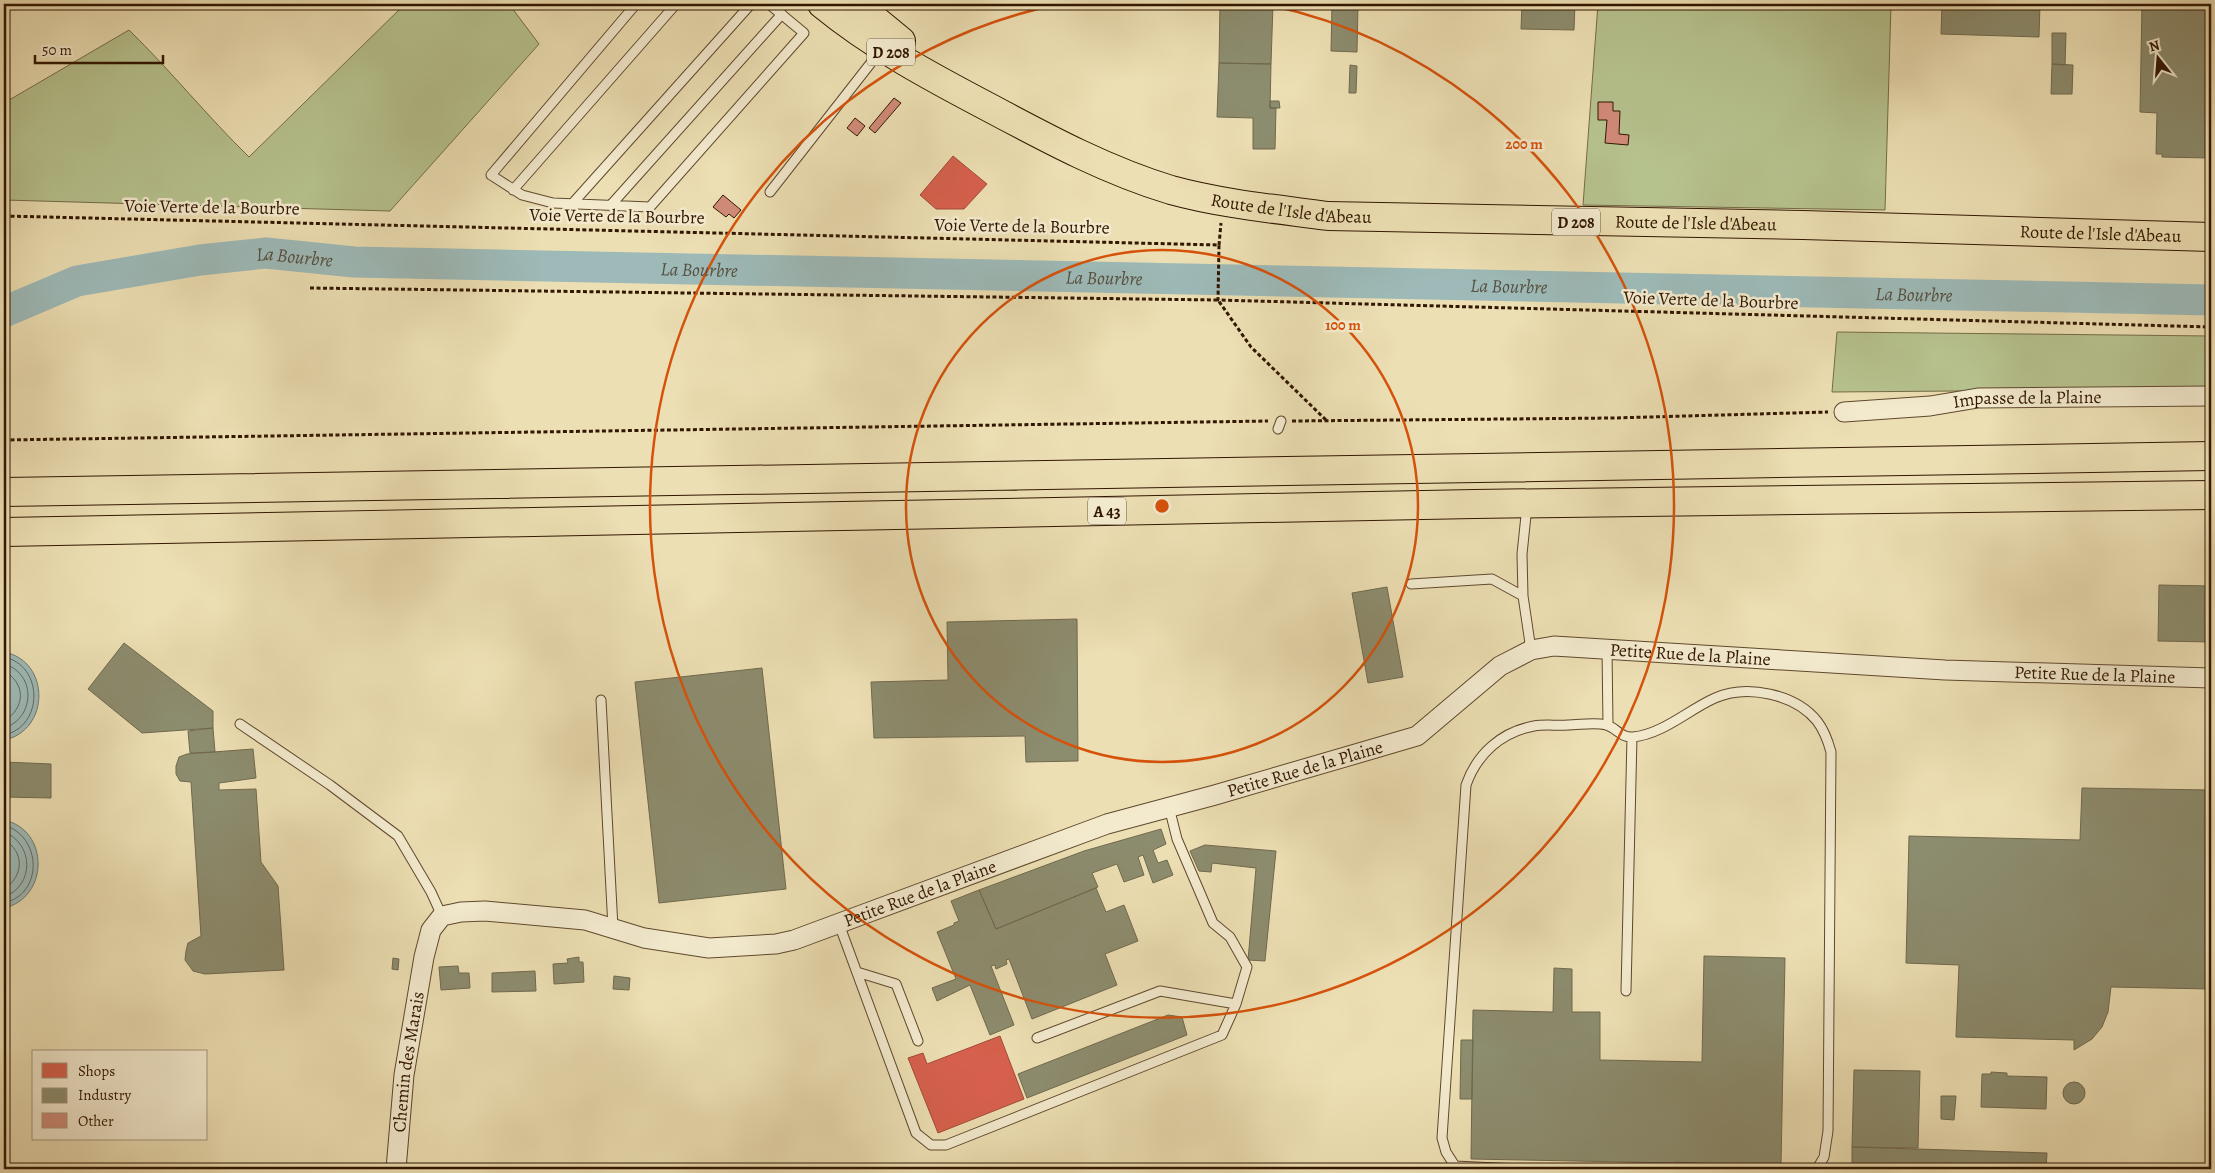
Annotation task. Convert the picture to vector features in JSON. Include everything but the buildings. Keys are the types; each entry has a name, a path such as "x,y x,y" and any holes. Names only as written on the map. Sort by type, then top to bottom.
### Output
{"main road":[{"name":"Route de l'Isle d'Abeau","path":"822,4 840,19 888,41 964,94 1110,168 1172,190 1251,206 1328,216 1793,225 2211,237"},
{"name":"Route de l'Isle d'Abeau","path":"856,4 888,41"},
{"name":"A 43","path":"4,492 2211,456"},
{"name":"A 43","path":"4,532 1528,504 2211,495"}],"street":[{"name":"Impasse de la Plaine","path":"1844,412 1930,406 1978,398 2211,396"},
{"name":"Petite Rue de la Plaine","path":"442,916 461,912 485,911 585,920 644,938 709,948 776,944 794,940 1107,824 1417,736 1500,666 1531,650 1554,646 1945,670 2211,678"},
{"name":"Chemin des Marais","path":"396,1169 404,1074 424,957 431,930 442,916"}],"lane":[{"path":"636,4 491,175 522,195 553,203 650,207 804,33 769,4"},
{"path":"514,190 676,4"},
{"path":"572,204 751,4"},
{"path":"610,206 782,14"},
{"path":"770,192 888,41"},
{"path":"1528,504 1522,554 1523,596 1531,650"},
{"path":"1411,584 1492,579 1523,596"},
{"path":"1607,648 1608,725"},
{"path":"1518,1169 1455,1166 1446,1152 1442,1138 1466,785 1472,769 1494,743 1511,732 1535,726 1608,725 1621,735 1632,737 1670,724 1716,698 1756,692 1793,702 1817,721 1826,736 1832,764 1828,1132 1824,1157 1817,1169"},
{"path":"601,700 613,928"},
{"path":"240,724 330,785 398,836 431,892 442,916"},
{"path":"1626,991 1632,737"},
{"path":"840,924 916,1132 932,1145 946,1145 1222,1035 1236,1004 1247,967 1230,937 1213,923 1177,839 1169,807"},
{"path":"857,972 896,984 918,1041"},
{"path":"1037,1038 1160,991 1236,1004"}],"path":[{"name":"Voie Verte de la Bourbre","path":"4,216 1219,245 1218,300"},
{"name":"Voie Verte de la Bourbre","path":"310,288 1218,300 2211,327"},
{"path":"1218,300 1251,347 1326,420"},
{"path":"4,440 1280,425 1326,420 1614,418 1844,412"}],"green space":[{"path":"405,4 509,4 539,44 390,211 4,200 4,103 129,30 249,157"},
{"path":"1598,4 1891,4 1885,210 1583,205"},
{"path":"1837,332 2211,336 2211,389 1832,392"}],"water":[{"path":"4,652 19,658 30,668 37,681 39,696 37,711 30,724 19,734 4,740"},
{"path":"4,820 19,826 30,837 36,850 38,864 36,878 29,891 19,902 4,908"}],"waterway":[{"name":"La Bourbre","path":"4,312 77,281 200,260 266,253 354,262 2211,300"}]}
